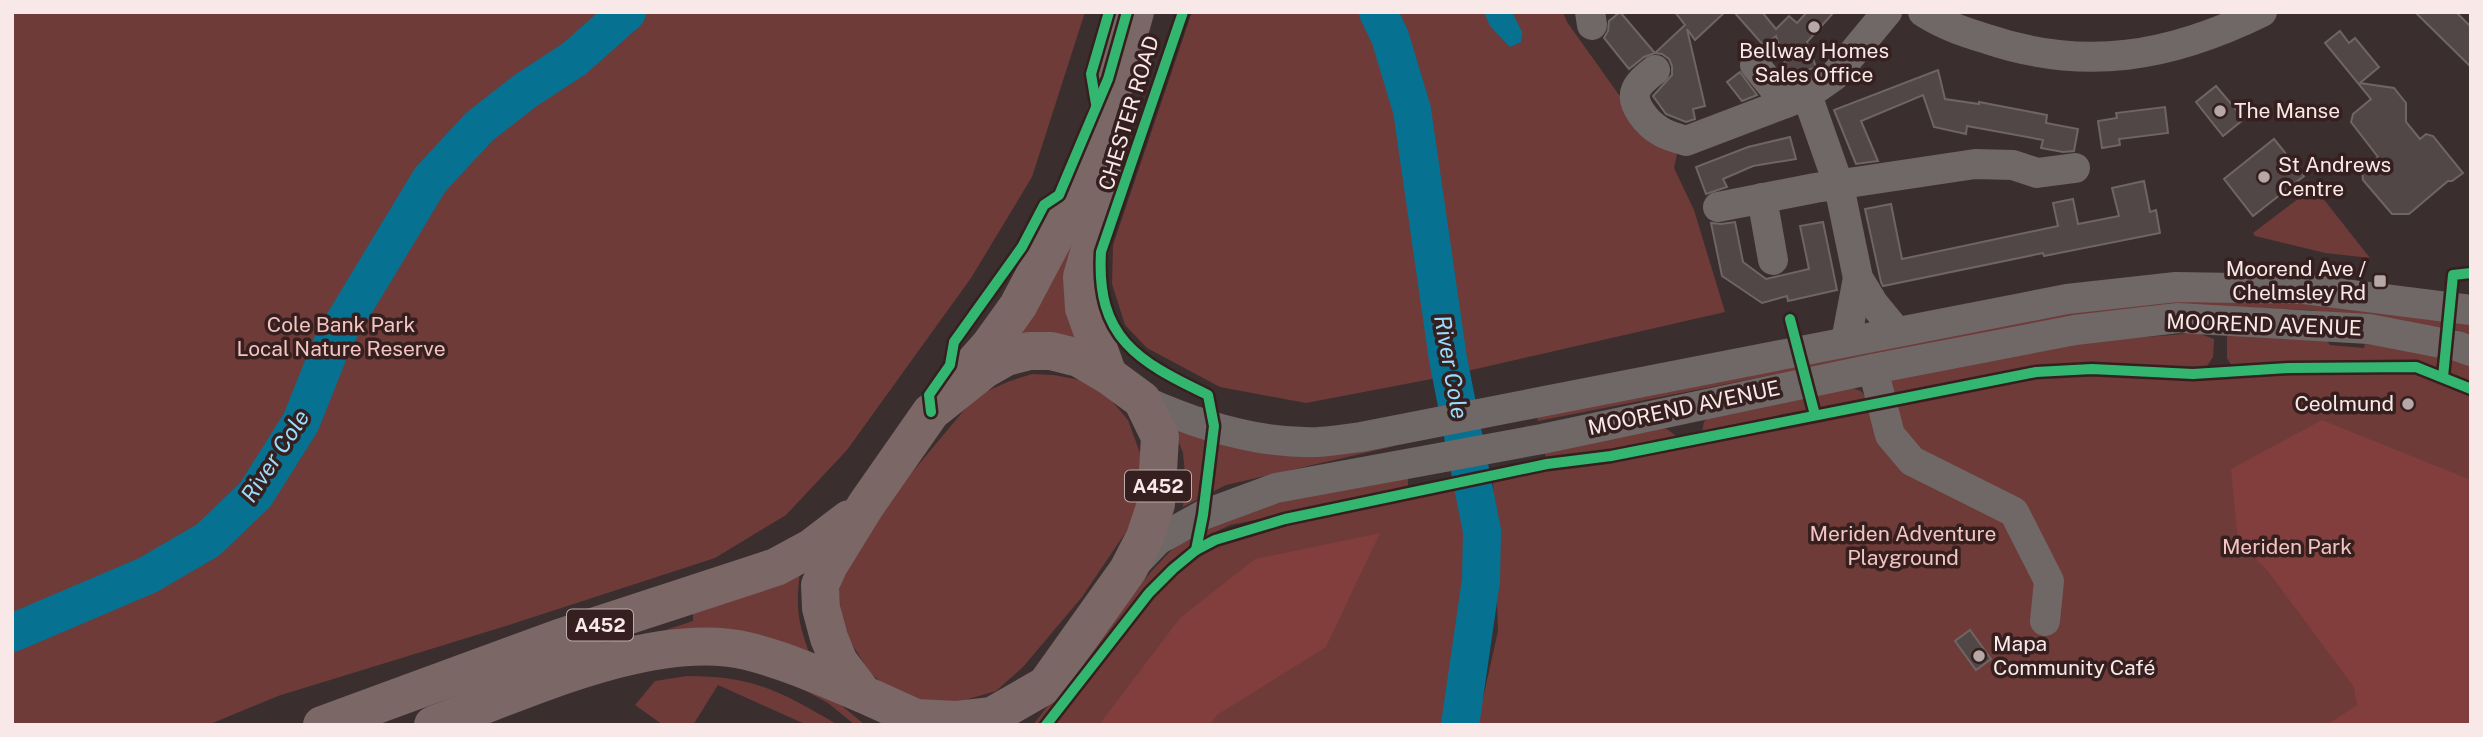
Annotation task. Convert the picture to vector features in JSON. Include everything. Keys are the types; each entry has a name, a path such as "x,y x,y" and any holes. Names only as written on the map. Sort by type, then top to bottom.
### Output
{"highway":[{"name":"CHESTER ROAD","path":"931,412 990,345 1018,306 1079,191 1107,110 1135,12"},
{"name":"CHESTER ROAD","path":"1108,375 1084,308 1082,277 1160,12"},
{"name":"A452","path":"433,725 578,671 644,653 695,646 745,651 800,668 916,718 957,720 992,716 1046,685 1128,570 1145,537 1156,504 1160,437 1142,400 1079,358 1051,351 1029,351 1006,357 985,369 931,412 866,505 829,565 820,586 821,608 829,638 839,662 863,694"},
{"name":"A452","path":"322,725 559,638 776,567 811,548 866,505"}],"street":[{"path":"1655,70 1637,86 1634,95 1636,104 1646,120 1660,131 1686,141 1796,99 1834,76 1887,12"},
{"path":"1923,12 1942,24 2005,45 2057,57 2112,57 2197,41 2262,12"},
{"path":"1755,65 1796,99 1839,186 1858,278 1873,303 1896,331"},
{"path":"1718,207 1975,164 2013,165 2037,173 2075,168"},
{"path":"1762,198 1773,260"},
{"path":"1846,341 1858,278"},
{"name":"MOOREND AVENUE","path":"1142,400 1176,415 1267,439 1318,442 1400,430 2067,299 2176,287 2304,289 2471,310"},
{"name":"MOOREND AVENUE","path":"1128,570 1158,540 1203,515 1276,488 1542,439 1873,369 2075,330 2178,318 2369,329 2456,345 2471,351"},
{"path":"1873,369 1890,435 1912,461 2014,512 2049,581 2045,621"}],"green space":[{"name":"Cole Bank Park Local Nature Reserve","path":"12,12 1085,12 1032,177 971,278 847,450 786,515 715,558 278,696 208,725 12,725"},
{"path":"1192,12 1563,12 1567,22 1644,130 1678,149 1674,168 1694,210 1725,312 1437,378 1306,403 1220,387 1147,348 1125,325 1112,284 1113,245"},
{"path":"2314,187 2370,258 2325,253 2255,236 2253,233"},
{"path":"1079,201 1082,342 1066,335 1051,333 1018,334"},
{"path":"2169,299 2307,301 2471,322 2471,335 2457,330 2310,310 2190,306 1833,363 1538,421 1536,414 2090,309"},
{"path":"2198,333 2214,339 2213,357 2207,366 2047,367 1885,397 1893,377 2093,341"},
{"path":"2227,333 2326,339 2330,345 2364,348 2365,342 2471,360 2471,382 2436,367 2384,361 2232,366 2227,358"},
{"name":"Meriden Park","path":"2416,367 2471,389 2471,725 1477,725 1498,631 1493,481 1599,458 1547,464 1544,448 1655,426 1667,429 1684,442 2036,372 2092,369 2193,374 2289,368"},
{"path":"1032,374 1080,380 1106,394 1128,420 1140,453 1143,485 1134,520 1082,597 1023,667 996,691 958,702 918,700 892,691 870,673 842,628 839,591 843,567 909,476 976,396"},
{"path":"1850,387 1861,391 1868,400 1702,432 1704,422 1709,416"},
{"path":"2322,420 2471,480 2471,725 2327,725 2357,705 2354,687 2267,570 2238,542 2231,469"},
{"path":"1171,421 1292,455 1395,446 1226,485 1183,507 1183,453"},
{"path":"1408,476 1408,490 1230,525 1203,538 1208,524 1242,509"},
{"path":"1462,487 1471,574 1458,636 1446,725 1046,725 1149,593 1196,550 1235,532 1285,519 1411,494 1412,498"},
{"path":"1197,530 1191,548 1172,560 1146,587 1038,725 1033,725 1149,574 1175,546"},
{"path":"1380,533 1326,647 1217,715 1210,725 1099,725 1180,618 1255,559"},
{"path":"801,566 799,613 811,657 647,636 693,621 693,611"},
{"path":"687,676 731,679 767,688 838,725 807,725 718,685 693,725 663,725 635,705 655,681"},
{"path":"793,684 829,695 865,725 855,725 828,703"}],"water":[{"path":"1484,12 1512,12 1522,32 1521,42 1510,47 1490,26"}],"building":[{"path":"1620,12 1655,53 1644,57 1629,69 1604,38 1609,21"},
{"path":"1675,12 1725,12 1695,40 1687,29 1705,106 1693,109 1695,119 1686,122 1666,114 1653,96 1672,75 1669,59 1655,53 1685,25"},
{"path":"1734,12 1762,12 1776,29 1789,16 1797,23 1807,12 1834,12 1807,42 1816,67 1789,77 1776,36 1764,46"},
{"path":"2415,12 2456,12 2471,27 2471,67"},
{"path":"2340,31 2349,43 2355,38 2379,67 2360,83 2394,88 2406,103 2406,122 2420,139 2426,134 2433,136 2463,173 2448,181 2409,214 2392,214 2363,180 2362,170 2378,157 2351,122 2353,114 2371,99 2325,43"},
{"path":"1938,70 1945,99 1979,102 2047,115 2046,123 2078,129 2074,151 2041,148 2043,140 1967,126 1966,134 1934,127 1923,95 1861,121 1878,161 1856,164 1834,110"},
{"path":"1740,72 1757,95 1742,101 1727,82"},
{"name":"The Manse","path":"2216,86 2244,119 2223,136 2196,102"},
{"path":"2165,107 2168,133 2119,139 2120,145 2102,148 2098,121 2117,118 2116,113"},
{"path":"1790,137 1796,159 1753,166 1723,179 1727,187 1706,194 1696,167 1748,147"},
{"name":"St Andrews Centre","path":"2274,139 2304,176 2253,216 2224,179"},
{"path":"2144,181 2150,212 2156,210 2160,233 2044,256 2043,253 1883,286 1881,282 1865,209 1891,204 1902,259 2058,226 2053,203 2073,199 2078,224 2119,216 2112,188"},
{"path":"1735,222 1743,262 1766,279 1809,269 1800,226 1823,222 1837,290 1788,301 1787,296 1762,303 1722,276 1711,223"},
{"path":"1970,630 1991,659 1976,670 1955,641"}],"waterway":[{"name":"River Cole","path":"12,633 148,575 208,540 255,495 301,422 334,339 430,180 479,127 525,91 574,59 627,12"},
{"name":"River Cole","path":"1378,12 1390,37 1412,110 1448,359 1482,531 1481,580 1460,725"}],"cycle path":[{"path":"1096,104 1091,74 1109,12"},
{"path":"931,412 929,395 950,365 954,342 1022,247 1044,205 1059,195 1108,79 1127,12"},
{"path":"1183,12 1101,252 1101,281 1106,306 1114,326 1126,343 1161,370 1208,395 1214,426 1196,550"},
{"path":"2443,377 2453,275 2471,273"},
{"path":"1790,319 1815,415"},
{"path":"1046,725 1149,593 1173,569 1196,550 1215,540 1285,519 1547,464 1611,456 2036,372 2092,369 2193,374 2289,368 2416,367 2471,389"}],"place":[{"name":"Bellway Homes Sales Office","path":"1814,27"},
{"name":"The Manse","path":"2220,111"},
{"name":"St Andrews Centre","path":"2264,177"},
{"name":"Moorend Ave / Chelmsley Rd","path":"2380,281"},
{"name":"Ceolmund","path":"2408,404"},
{"name":"Mapa Community Café","path":"1979,656"}],"park label":[{"name":"Meriden Adventure Playground","path":"1903,546"}]}
